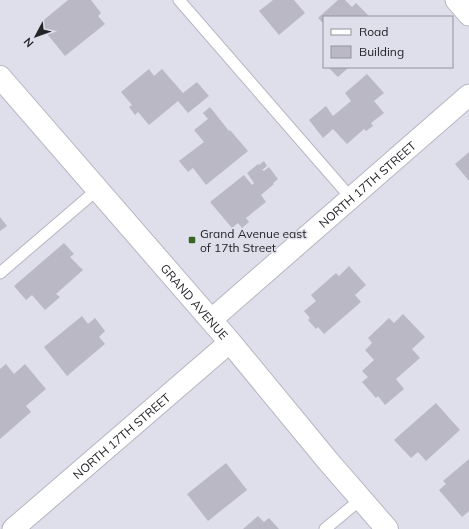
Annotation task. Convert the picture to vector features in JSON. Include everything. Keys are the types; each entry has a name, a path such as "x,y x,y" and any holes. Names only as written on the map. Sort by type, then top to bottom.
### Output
{"street":[{"path":"456,0 469,15"},
{"name":"GRAND AVENUE","path":"0,77 230,342 328,461 387,529"},
{"name":"NORTH 17TH STREET","path":"211,320 469,95"},
{"name":"NORTH 17TH STREET","path":"13,529 230,342"}],"lane":[{"path":"179,0 351,198"},
{"path":"0,273 98,189"},
{"path":"325,529 361,499"}],"building":[{"path":"68,0 91,0 101,13 98,16 105,24 65,56 39,24"},
{"path":"273,0 294,0 305,13 279,35 259,11"},
{"path":"338,0 345,0 352,7 356,3 368,15 323,16 323,23 318,18"},
{"path":"329,68 348,68 338,77"},
{"path":"149,69 154,76 162,69 183,93 197,82 209,96 188,113 178,101 149,125 138,112 135,115 129,107 132,105 121,92"},
{"path":"367,74 384,93 374,101 384,113 371,123 373,126 366,131 364,129 347,144 333,129 323,138 309,120 326,106 333,116 351,101 345,93"},
{"path":"210,107 229,131 230,130 248,151 206,185 193,168 188,172 179,161 204,142 194,130 208,119 203,113"},
{"path":"469,152 469,181 455,164"},
{"path":"264,161 267,166 262,170 264,171 269,167 278,179 261,195 266,202 246,218 249,222 242,228 238,223 232,228 210,202 244,175 252,185 254,183 247,173"},
{"path":"0,217 7,226 0,231"},
{"path":"64,243 74,254 70,257 83,270 56,294 60,297 45,310 32,295 26,300 14,286"},
{"path":"349,266 366,285 355,295 361,302 324,334 318,327 316,329 308,320 310,318 304,311 316,301 311,295 336,273 339,276"},
{"path":"403,314 425,337 412,349 420,358 396,379 404,389 385,405 378,396 376,398 362,382 368,377 362,371 374,360 365,350 372,343 368,338 389,318 394,323"},
{"path":"82,316 88,324 95,318 105,331 99,337 105,344 67,376 44,347"},
{"path":"6,364 14,374 25,364 46,389 26,406 31,412 0,439 0,369"},
{"path":"436,403 460,430 426,461 418,452 411,458 394,440"},
{"path":"469,459 469,511 462,517 439,490 446,484 443,481"},
{"path":"226,463 247,490 208,521 187,494"},
{"path":"258,516 264,522 269,518 279,529 243,529"}],"place":[{"name":"Grand Avenue east of 17th Street","path":"192,240"}]}
